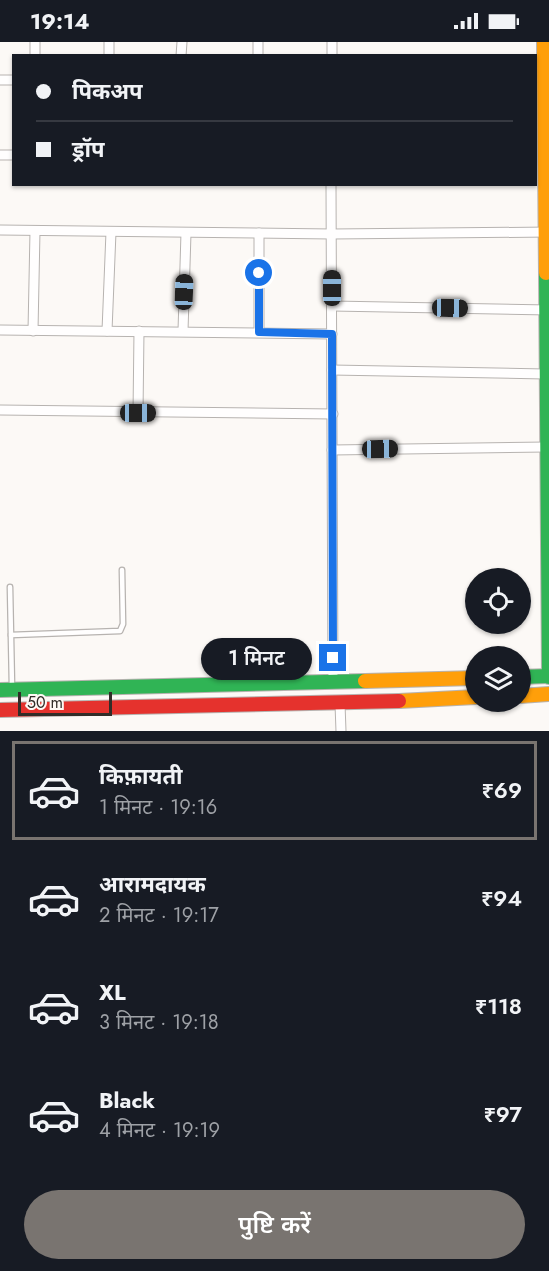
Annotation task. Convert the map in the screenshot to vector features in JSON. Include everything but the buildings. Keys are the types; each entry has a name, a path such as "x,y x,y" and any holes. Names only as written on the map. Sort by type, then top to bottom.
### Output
{"main road":[{"path":"531,677 549,676 546,447 547,232 543,158 544,42"},
{"path":"6,690 465,678"},
{"path":"531,695 549,694"},
{"path":"0,710 340,704 465,698"}],"street":[{"path":"331,186 333,681"},
{"path":"0,230 332,234 547,232"},
{"path":"33,331 35,231"},
{"path":"107,331 111,232"},
{"path":"183,332 186,232"},
{"path":"259,233 259,332"},
{"path":"332,306 547,310"},
{"path":"0,330 332,334"},
{"path":"138,413 140,331"},
{"path":"332,370 547,379"},
{"path":"0,410 333,414"},
{"path":"332,450 546,447"},
{"path":"340,704 340,731"}],"lane":[{"path":"11,634 120,631 123,624 122,570"},
{"path":"6,690 11,634 10,587"}],"traffic: fast":[{"path":"546,273 549,677"},
{"path":"531,677 549,676"},
{"path":"0,690 365,681"}],"traffic: slow":[{"path":"544,42 546,273"},
{"path":"365,681 465,678"},
{"path":"531,695 549,694"},
{"path":"399,701 465,698"}],"traffic: jam":[{"path":"0,710 399,701"}],"route":[{"path":"259,273 259,332 332,334 333,658"}]}
